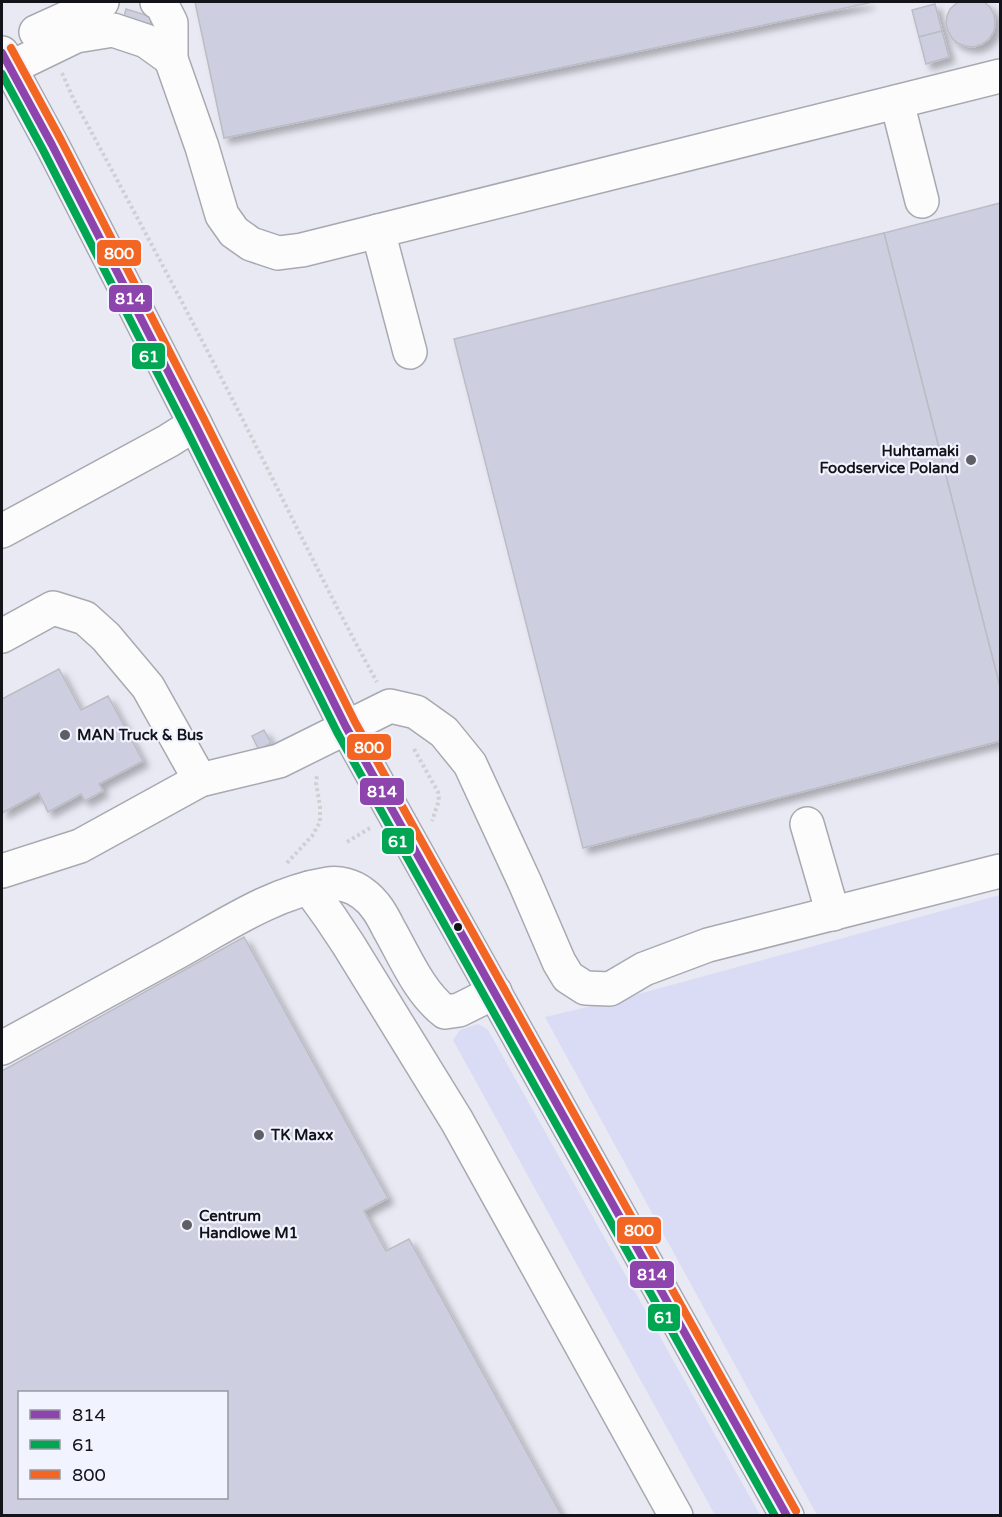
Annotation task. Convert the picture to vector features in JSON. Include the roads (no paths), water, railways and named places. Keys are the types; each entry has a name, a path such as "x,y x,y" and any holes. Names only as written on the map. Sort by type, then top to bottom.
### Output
{"street":[{"path":"4,56 102,2"},
{"path":"157,2 161,3 171,22 171,59 202,147 222,215 234,232 251,244 278,253 302,250 1000,76"},
{"path":"4,56 51,49 76,36 113,30 146,41 171,59"},
{"path":"4,56 58,155 346,727 787,1515"},
{"path":"897,102 922,201"},
{"path":"378,231 410,352"},
{"path":"2,531 195,424"},
{"path":"2,636 53,608 85,618 106,637 148,687 200,780"},
{"path":"2,871 80,846 200,780 279,760 390,706 416,712 444,732 470,764 559,962 568,977 585,988 610,989 644,969 708,945 1000,871"},
{"path":"807,824 833,915"},
{"path":"296,879 346,885 361,891 369,898 377,907 432,1002 445,1012 459,1010 495,992"},
{"path":"2,1048 241,915 281,897 296,879"},
{"path":"296,879 326,911 348,944 457,1121 676,1515"}],"place":[{"name":"Huhtamaki Foodservice Poland","path":"971,460"},
{"name":"MAN Truck & Bus","path":"65,735"},
{"name":"TK Maxx","path":"259,1135"},
{"name":"Centrum Handlowe M1","path":"187,1225"}]}
